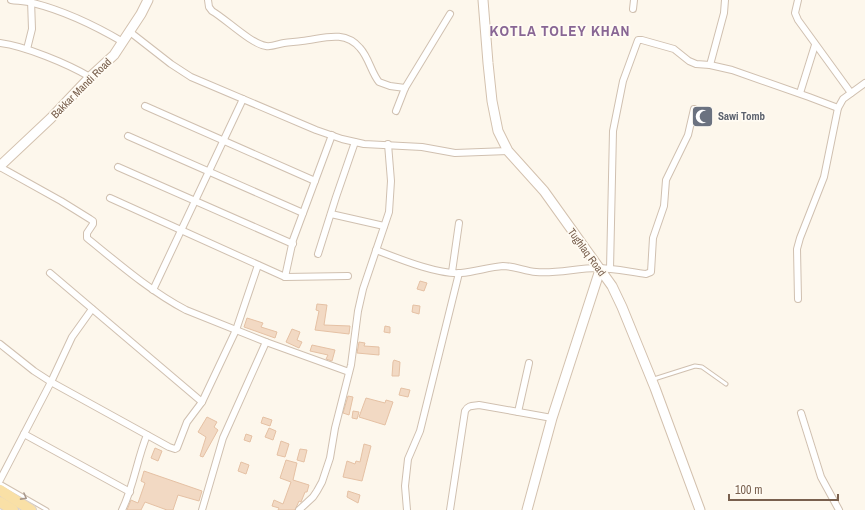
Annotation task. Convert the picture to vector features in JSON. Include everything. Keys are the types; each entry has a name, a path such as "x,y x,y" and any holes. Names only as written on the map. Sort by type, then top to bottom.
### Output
{"main road":[{"path":"0,490 31,510"},
{"path":"0,502 13,510"}],"street":[{"path":"11,0 31,1 71,15 93,24 123,42"},
{"name":"Bakkar Mandi Road","path":"0,167 114,55 130,32 148,0"},
{"path":"208,0 209,7 212,11 262,45 270,46 320,37 335,36 347,39 359,46 367,57 379,82 390,86 405,88"},
{"name":"Tughlaq Road","path":"483,0 494,117 498,131 508,151 544,191 612,286 652,379 700,510"},
{"path":"633,9 634,0"},
{"path":"710,65 724,13 725,0"},
{"path":"798,0 796,17 850,93"},
{"path":"27,49 32,29 31,1"},
{"path":"396,111 405,88 450,14"},
{"path":"130,32 191,77 332,135 364,144 422,146 456,153 508,151"},
{"path":"610,269 613,131 623,81 638,40 674,49 689,61 696,64 710,65 752,76 838,108"},
{"path":"0,43 27,49 90,77"},
{"path":"800,93 815,45"},
{"path":"798,299 797,249 824,177 838,108 843,99 865,83"},
{"path":"153,290 243,99"},
{"path":"145,106 315,181"},
{"path":"376,250 410,262 459,273 502,266 537,272 610,269 646,274 651,272 653,238 664,206 666,180 688,135 694,109"},
{"path":"285,277 292,244 332,135"},
{"path":"128,136 303,213"},
{"path":"318,254 355,142"},
{"path":"299,510 313,497 322,482 330,458 335,428 355,342 358,311 363,289 388,212 391,195 388,144"},
{"path":"0,167 61,201 93,221 93,224 87,233 87,238 153,290 186,310 266,342 349,372"},
{"path":"118,167 292,244"},
{"path":"110,198 285,277 348,276"},
{"path":"331,214 384,226"},
{"path":"452,272 459,223"},
{"path":"0,344 34,371 51,382 147,435 172,448 177,448 188,422 202,402 236,330 258,265"},
{"path":"527,510 552,418 599,269"},
{"path":"50,273 202,402"},
{"path":"407,510 405,486 408,459 420,431 459,273"},
{"path":"0,481 51,382 72,337 92,308"},
{"path":"202,510 223,438 266,342"},
{"path":"518,412 529,363"},
{"path":"450,510 465,411 469,406 479,405 552,418"},
{"path":"801,413 821,477 839,510"},
{"path":"24,434 130,492"},
{"path":"122,510 130,492 141,448 147,435"}],"lane":[{"path":"652,379 695,366 702,367 726,384"},
{"path":"0,481 47,510"}],"building":[{"path":"420,281 427,283 424,291 417,289"},
{"path":"317,304 327,305 324,325 350,326 349,334 315,330 319,311 316,310"},
{"path":"413,305 420,306 419,314 412,312"},
{"path":"247,318 263,323 261,327 277,332 275,338 244,327"},
{"path":"385,326 390,327 390,333 384,332"},
{"path":"292,329 300,332 297,340 302,342 299,348 286,342"},
{"path":"359,342 365,343 364,346 379,347 379,355 357,353"},
{"path":"312,345 335,350 332,361 326,359 328,355 310,351"},
{"path":"394,360 400,362 399,376 392,376"},
{"path":"401,388 410,390 408,397 399,395"},
{"path":"348,396 353,397 349,415 343,413"},
{"path":"366,398 385,403 386,400 393,402 385,425 359,417"},
{"path":"353,411 359,412 357,419 352,418"},
{"path":"207,417 217,422 214,427 218,430 203,457 200,456 206,437 198,432"},
{"path":"263,417 272,420 270,426 261,423"},
{"path":"269,428 276,431 273,440 265,437"},
{"path":"246,434 252,436 250,442 244,440"},
{"path":"281,441 289,444 285,457 277,455"},
{"path":"364,444 371,446 362,481 343,477 347,461 355,464 356,461 360,462"},
{"path":"155,448 162,451 158,461 151,458"},
{"path":"300,449 307,450 304,462 297,460"},
{"path":"286,460 297,463 293,480 309,485 307,492 305,492 301,502 299,501 295,510 278,510 279,508 272,506 274,500 283,504 291,482 280,478"},
{"path":"241,462 249,465 246,474 238,471"},
{"path":"144,471 202,491 199,501 178,495 173,510 167,510 145,502 141,510 127,510 131,500 138,503 145,483 141,481"},
{"path":"348,491 360,495 358,503 347,497"}],"place":[{"name":"Sawi Tomb","path":"703,116"}],"district":[{"name":"KOTLA TOLEY KHAN","path":"560,30"}]}
